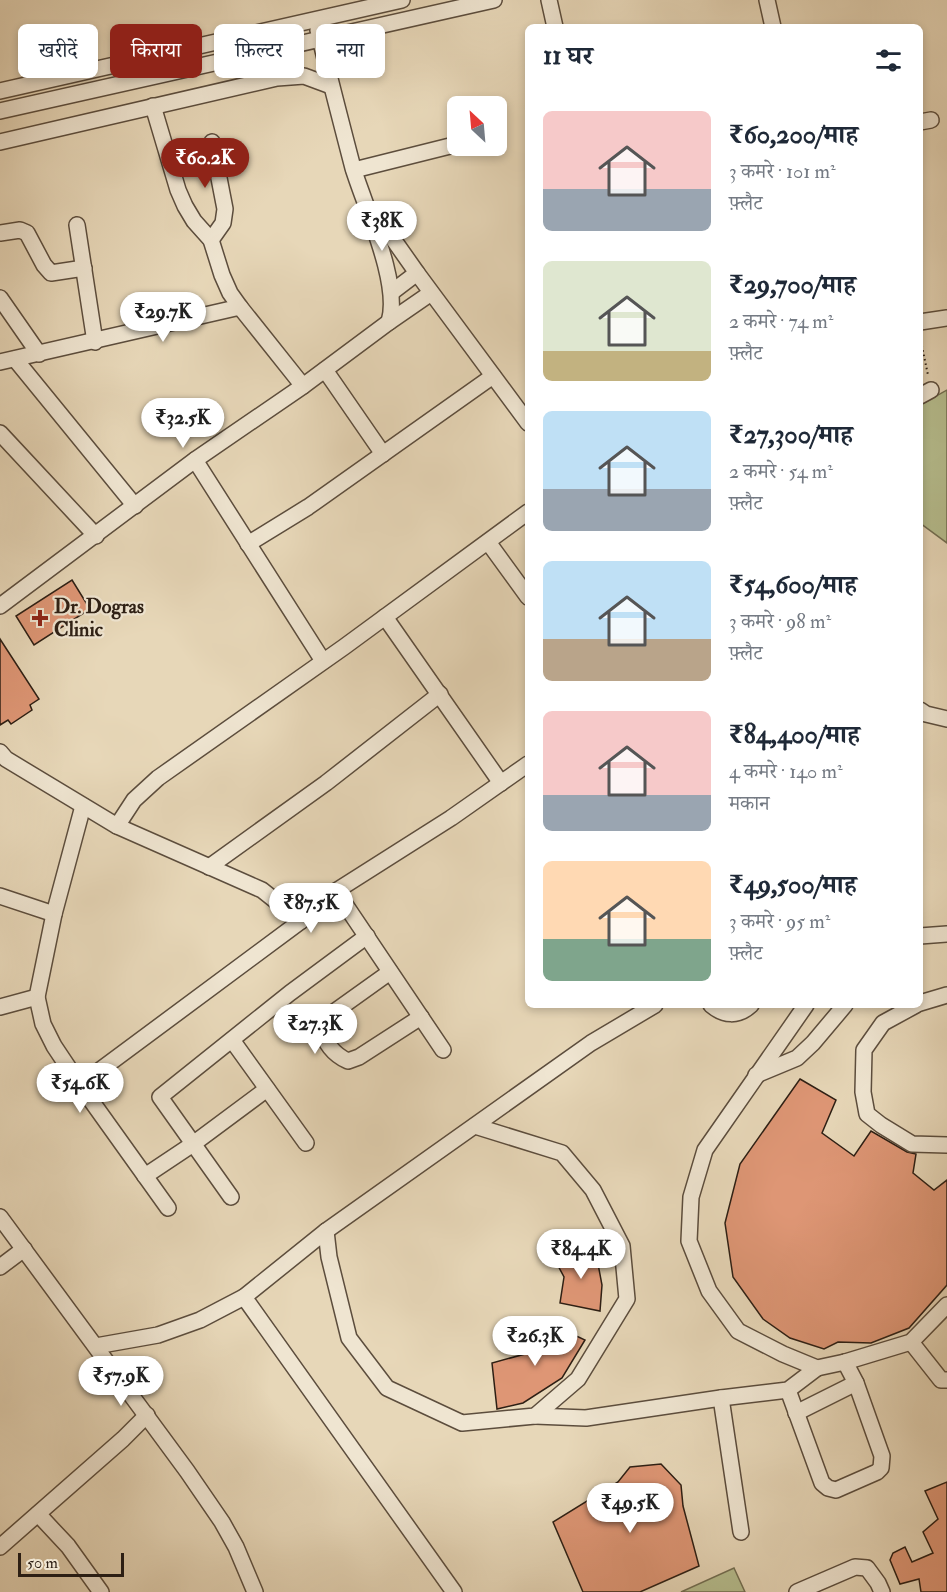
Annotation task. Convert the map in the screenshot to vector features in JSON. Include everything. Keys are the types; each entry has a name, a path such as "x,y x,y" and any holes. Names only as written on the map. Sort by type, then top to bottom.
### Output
{"street":[{"path":"0,91 401,0"},
{"path":"384,24 494,0"},
{"path":"549,0 554,24"},
{"path":"767,0 772,24"},
{"path":"316,20 317,24"},
{"path":"0,111 316,39"},
{"path":"0,142 277,78 304,76 331,86"},
{"path":"329,78 354,170 392,292 393,302 389,322"},
{"path":"153,106 178,190 194,221 211,240 230,293 303,386"},
{"path":"211,240 223,223 225,209 212,142"},
{"path":"354,170 447,147"},
{"path":"361,192 431,293 525,419"},
{"path":"77,225 95,342"},
{"path":"0,233 20,230 27,233 44,265 51,273 84,268"},
{"path":"392,292 417,273"},
{"path":"0,606 195,460 303,386 431,293"},
{"path":"0,298 39,354"},
{"path":"135,506 8,361 240,307"},
{"path":"923,322 947,318"},
{"path":"325,370 383,454"},
{"path":"248,544 308,507 493,376"},
{"path":"0,433 96,536"},
{"path":"195,460 323,662"},
{"path":"117,826 135,800 158,778 386,617 525,514"},
{"path":"488,542 525,593"},
{"path":"386,617 501,783"},
{"path":"209,867 326,783 440,694"},
{"path":"923,712 947,719"},
{"path":"0,752 6,759 117,826 262,890 301,921"},
{"path":"80,1085 301,921 336,891 451,818 525,766"},
{"path":"84,806 54,914 37,997 43,1024 54,1046 168,1209"},
{"path":"336,891 443,1050"},
{"path":"0,896 54,914"},
{"path":"231,1197 160,1098 290,993 367,936"},
{"path":"390,972 327,1017 320,1025 330,1048 339,1057 348,1061 359,1057 421,1017"},
{"path":"923,1002 947,995"},
{"path":"0,1007 37,997"},
{"path":"96,1346 158,1335 200,1320 244,1298 326,1231 591,1043 650,1008"},
{"path":"716,1008 725,1014 742,1012 747,1008"},
{"path":"804,1008 705,1150 691,1197 689,1241 709,1291 738,1331 817,1368"},
{"path":"756,1075 797,1058 842,1008"},
{"path":"911,1008 883,1023 864,1050 863,1092 867,1114 912,1144 947,1145"},
{"path":"232,1040 306,1143"},
{"path":"145,1176 193,1144 267,1089"},
{"path":"475,1126 562,1153 593,1190 622,1246 627,1299 578,1379 535,1416"},
{"path":"0,1216 147,1415 222,1522 236,1547 255,1592"},
{"path":"326,1231 329,1257 349,1338 387,1388 462,1423 535,1416 586,1418 788,1390 817,1368 911,1342 947,1305"},
{"path":"0,1267 24,1249"},
{"path":"244,1298 454,1592"},
{"path":"911,1342 941,1380 947,1380"},
{"path":"788,1390 822,1483 836,1490 877,1472 881,1468 882,1456 856,1383 845,1362"},
{"path":"796,1413 856,1383"},
{"path":"721,1398 741,1532"},
{"path":"0,1547 123,1439 147,1415"},
{"path":"38,1514 68,1546 101,1592"},
{"path":"796,1592 855,1567 867,1568 878,1582 882,1592"}],"path":[{"path":"923,369 925,393"}],"green space":[{"path":"947,390 947,543 923,525 923,403"},
{"path":"734,1568 745,1592 681,1592"}],"building":[{"path":"72,580 90,609 34,645 16,616"},
{"path":"0,639 39,699 30,705 32,710 11,724 8,720 0,725"},
{"path":"800,1079 836,1100 822,1133 854,1156 871,1131 907,1152 916,1154 913,1173 934,1190 947,1180 947,1285 909,1328 871,1343 838,1342 824,1349 790,1338 763,1319 733,1277 725,1223 740,1164"},
{"path":"595,1248 602,1285 600,1311 560,1303 564,1277 555,1260"},
{"path":"551,1324 585,1340 562,1378 523,1403 497,1409 492,1363 525,1354"},
{"path":"661,1464 681,1485 683,1506 699,1566 640,1592 583,1592 553,1522 618,1482 630,1467"},
{"path":"947,1482 947,1592 921,1592 919,1579 900,1584 890,1560 893,1553 905,1547 912,1562 933,1553 923,1532 938,1519 925,1491"}],"place":[{"name":"Dr. Dogras Clinic","path":"40,618"}]}
